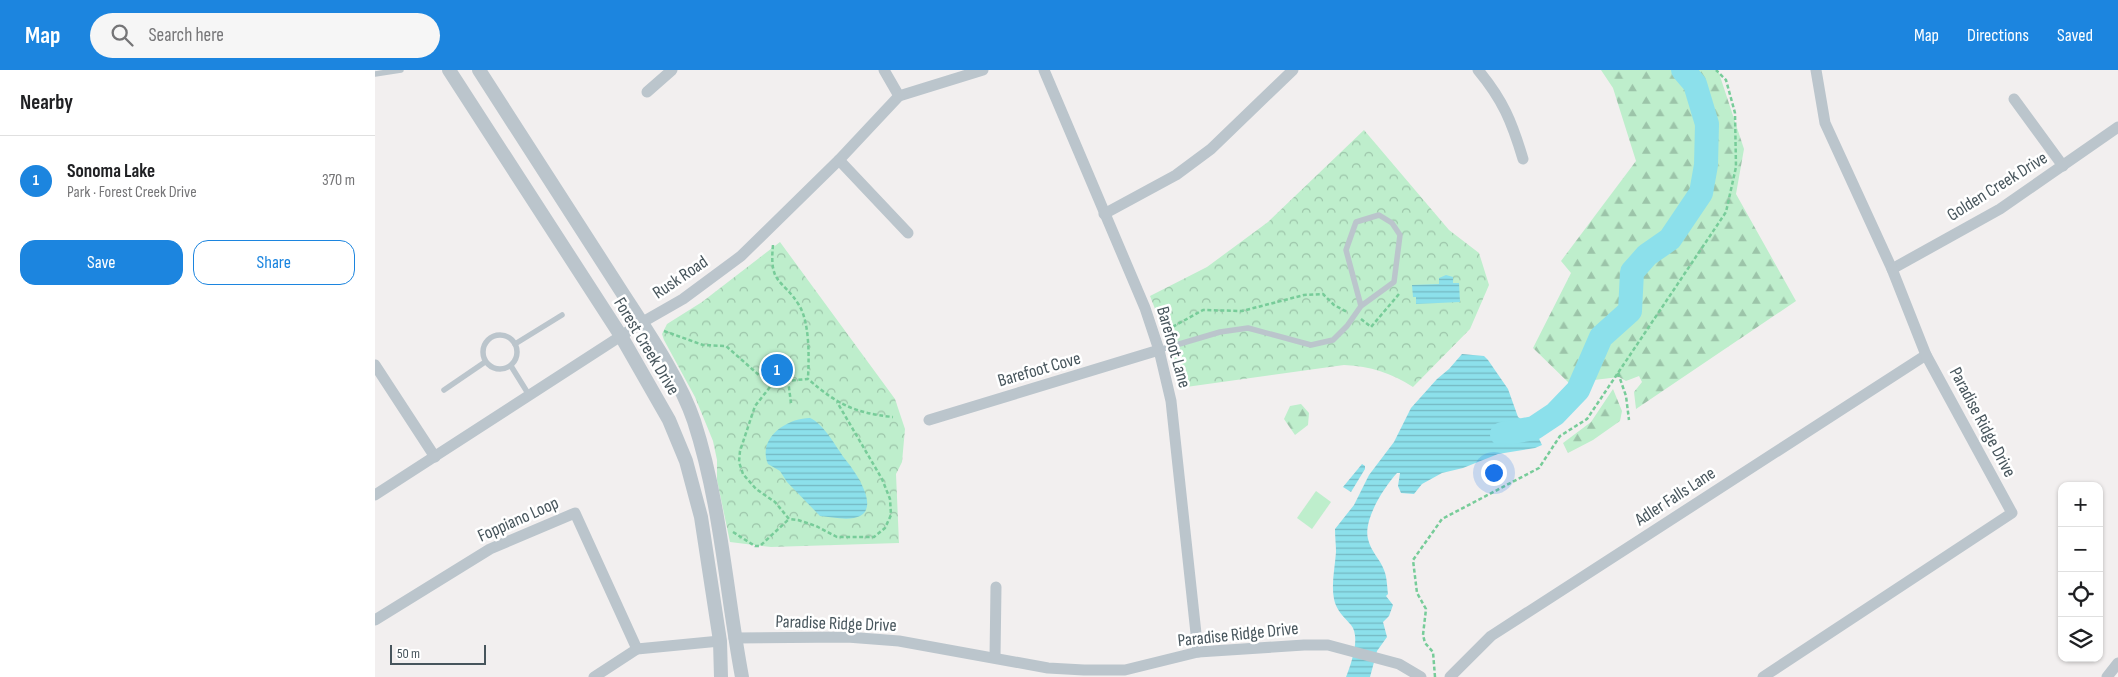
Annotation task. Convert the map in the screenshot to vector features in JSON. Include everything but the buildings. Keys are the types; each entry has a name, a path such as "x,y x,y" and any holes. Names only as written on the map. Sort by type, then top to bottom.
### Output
{"street":[{"name":"Forest Creek Drive","path":"449,70 621,336 669,420 686,461 701,517 720,640 721,677"},
{"name":"Forest Creek Drive","path":"479,70 641,323 683,393 694,420 707,469 721,537 734,638 742,677"},
{"path":"647,92 673,70"},
{"path":"884,70 899,96"},
{"name":"Rusk Road","path":"375,495 641,323 683,299 741,256 839,160 899,96 983,70"},
{"name":"Barefoot Lane","path":"1044,70 1145,308 1159,350 1171,401 1198,652"},
{"path":"1104,214 1176,175 1211,149 1293,70"},
{"path":"1477,70 1496,92 1508,115 1523,159"},
{"name":"Paradise Ridge Drive","path":"1763,677 2012,513 1926,355 1892,269 1825,123 1816,70"},
{"path":"2013,99 2063,166"},
{"name":"Golden Creek Drive","path":"1892,269 2000,209 2118,127"},
{"path":"839,160 907,233"},
{"name":"Barefoot Cove","path":"929,420 1159,350"},
{"name":"Adler Falls Lane","path":"1450,677 1491,636 1926,355"},
{"path":"375,365 435,457"},
{"name":"Foppiano Loop","path":"375,620 490,549 575,513 637,649"},
{"path":"995,657 996,587"},
{"name":"Paradise Ridge Drive","path":"734,638 847,636 899,641 1048,668 1084,670 1125,670 1198,652 1304,645 1328,646 1399,664 1421,677"},
{"path":"594,677 637,649 720,640"},
{"path":"2107,677 2118,663"}],"lane":[{"path":"375,74 401,70"},
{"path":"1159,350 1220,332 1248,328 1311,345 1333,340 1355,316 1361,306 1394,282 1400,235 1392,223 1379,215 1357,222 1346,250 1361,306"},
{"path":"515,344 562,315"},
{"path":"507,336 515,344 517,356 511,366 501,370 489,366 485,362 483,346 490,337 507,336"},
{"path":"444,390 485,362"},
{"path":"511,366 529,395"}],"path":[{"path":"1435,677 1433,652 1425,642 1423,635 1426,609 1417,592 1413,560 1442,519 1539,468 1560,436 1587,419 1727,212 1736,167 1735,113 1726,80 1716,70"},
{"path":"773,245 771,259 775,276 799,306 803,315 808,342 808,378"},
{"path":"1167,330 1203,310 1241,311 1304,295 1323,294 1334,305 1371,326 1399,294"},
{"path":"664,331 703,345 726,346 760,376 774,382 808,378 837,402 882,479 890,499 891,515 885,528 874,537 837,537 816,526 789,519 775,502 756,489 743,474 739,462 755,406 774,382"},
{"path":"1617,373 1626,396 1629,420"},
{"path":"788,380 791,403"},
{"path":"837,402 878,415 893,416"},
{"path":"733,532 755,546 760,546 789,519"}],"green space":[{"path":"1601,70 1718,70 1744,149 1736,194 1796,301 1636,409 1634,392 1642,382 1639,376 1626,381 1619,377 1569,383 1533,348 1571,273 1561,261 1636,161 1613,88"},
{"path":"1364,130 1449,230 1479,253 1489,285 1470,329 1413,387 1380,371 1344,365 1179,388 1173,355 1150,296 1207,267 1268,222"},
{"path":"780,242 895,399 905,429 902,462 896,474 899,543 771,547 730,542 717,480 717,460 713,441 695,397 662,334 667,324 702,302"},
{"path":"1613,389 1622,411 1620,421 1593,440 1568,453 1563,443 1591,422"},
{"path":"1301,404 1309,413 1308,425 1295,435 1284,419 1290,406"},
{"path":"1316,491 1331,502 1312,529 1297,518"}],"water":[{"path":"1446,275 1453,277 1453,283 1459,283 1460,302 1416,304 1412,285 1439,284 1439,278"},
{"path":"1462,354 1484,356 1488,360 1508,389 1518,417 1534,428 1542,445 1535,448 1498,454 1463,468 1442,473 1422,484 1414,494 1401,493 1398,486 1400,473 1397,473 1376,504 1367,531 1369,544 1385,573 1388,594 1386,596 1393,605 1389,616 1383,622 1387,637 1377,651 1370,677 1346,677 1354,651 1355,636 1354,630 1338,610 1334,599 1335,529 1354,505 1369,475 1394,442 1411,408"},
{"path":"810,418 825,430 860,481 867,500 867,508 863,514 850,519 820,516 787,482 780,471 768,464 767,446 770,438 776,431 792,422"},
{"path":"1362,464 1365,466 1365,469 1351,492 1343,487"}],"waterway":[{"path":"1502,434 1534,428 1555,414 1578,390 1601,337 1630,311 1632,272 1647,255 1670,239 1701,193 1706,165 1707,124 1695,84 1683,70"}],"place":[{"name":"Sonoma Lake","path":"777,370"}]}
